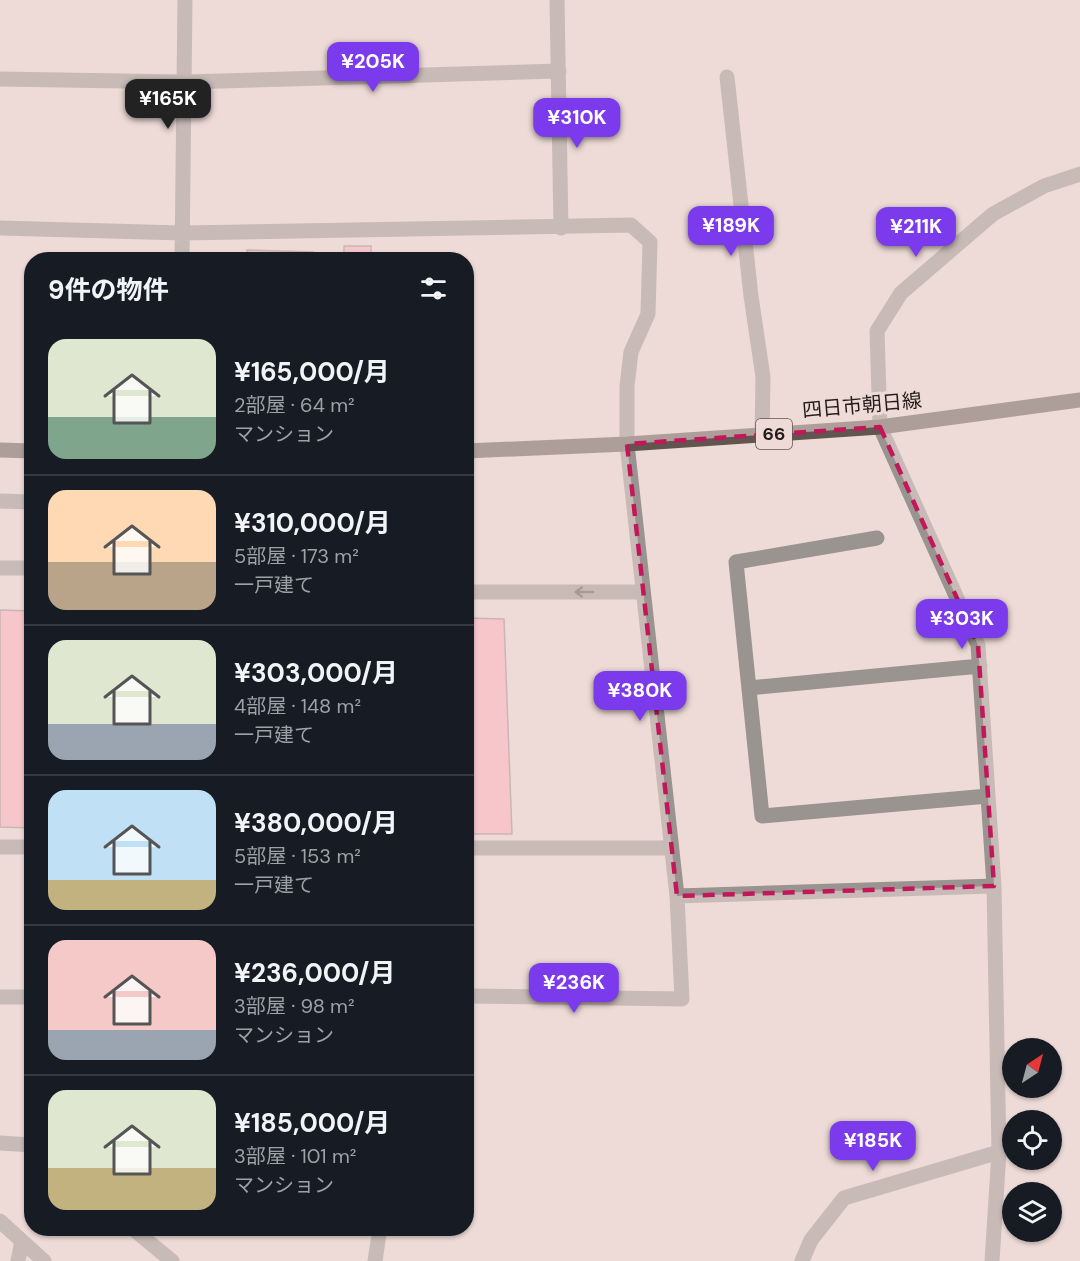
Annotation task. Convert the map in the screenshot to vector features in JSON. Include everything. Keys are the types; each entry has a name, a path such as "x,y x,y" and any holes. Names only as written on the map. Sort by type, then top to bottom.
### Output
{"main road":[{"name":"四日市朝日線","path":"474,451 627,444 880,427 1080,400"},
{"path":"0,450 24,451"}],"street":[{"path":"182,252 185,0"},
{"path":"558,0 561,228"},
{"path":"0,79 185,82 559,71"},
{"path":"727,77 751,296 764,377 762,435"},
{"path":"992,1261 999,1152 994,886 978,645 880,427 877,332 901,293 993,213 1044,186 1080,174"},
{"path":"0,228 182,233 631,225 650,242 648,314 631,352 627,386 627,444 677,896 682,999 474,996"},
{"path":"0,501 24,502"},
{"path":"878,538 736,562 762,816 988,796"},
{"path":"0,568 24,568"},
{"path":"474,592 643,592"},
{"path":"749,688 980,666"},
{"path":"0,847 24,847"},
{"path":"474,848 671,848"},
{"path":"677,896 994,886"},
{"path":"0,997 24,997"},
{"path":"0,1143 24,1145"},
{"path":"802,1261 811,1240 844,1198 999,1152"},
{"path":"0,1221 44,1261"},
{"path":"142,1236 172,1261"},
{"path":"375,1261 379,1236"},
{"path":"18,1261 22,1241"}],"highlighted area":[{"path":"880,427 978,645 994,886 677,896 627,444"}],"building":[{"path":"344,246 371,246 371,252 344,252"},
{"path":"247,250 313,252 247,252"},
{"path":"0,610 24,611 24,828 0,827"},
{"path":"474,618 504,619 512,834 474,834"}]}
